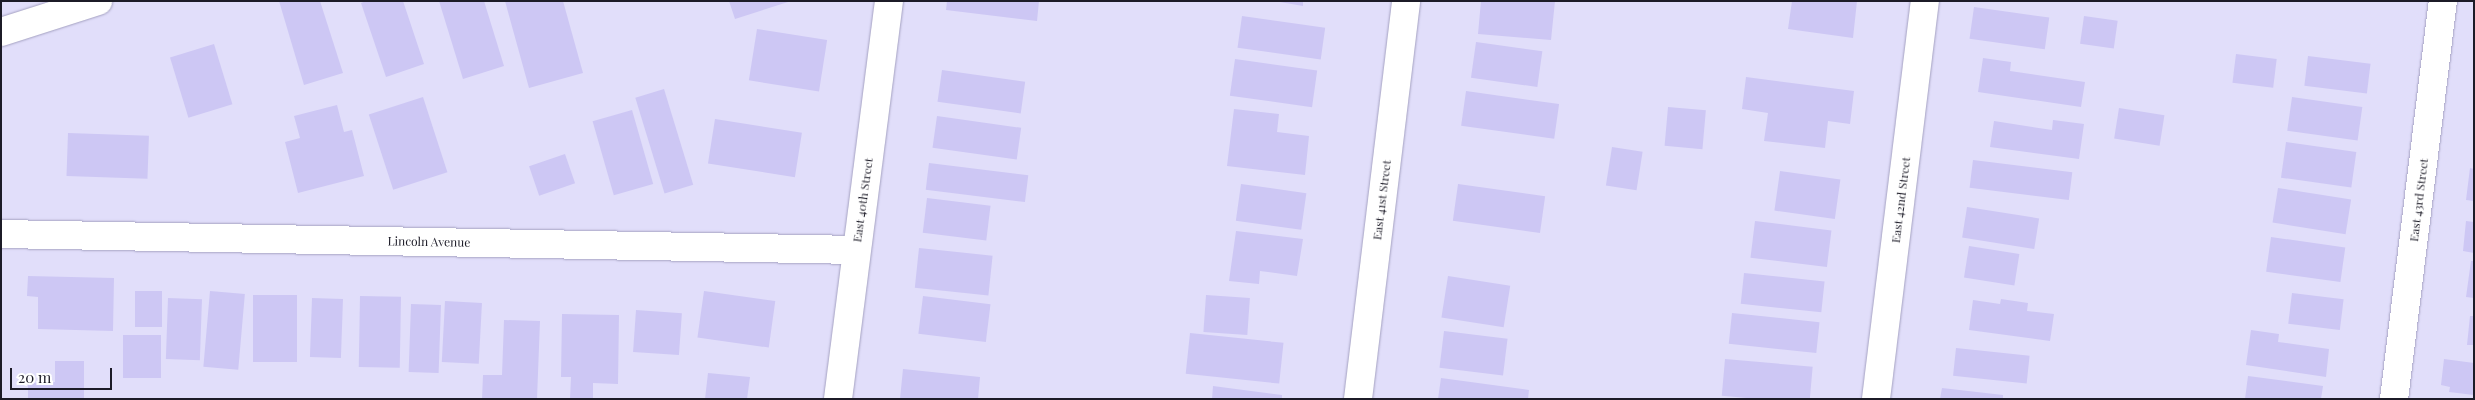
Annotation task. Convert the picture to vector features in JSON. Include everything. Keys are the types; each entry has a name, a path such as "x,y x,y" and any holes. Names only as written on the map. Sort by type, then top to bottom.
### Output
{"street":[{"path":"1,32 98,1"},
{"name":"East 40th Street","path":"838,399 889,1"},
{"name":"East 41st Street","path":"1358,399 1406,1"},
{"name":"East 42nd Street","path":"1876,399 1926,1"},
{"name":"East 43rd Street","path":"2394,399 2443,1"},
{"name":"Lincoln Avenue","path":"1,234 856,250"}],"building":[{"path":"279,1 320,1 343,73 304,85"},
{"path":"366,1 403,1 424,64 386,77 361,3"},
{"path":"439,1 484,1 504,66 463,79"},
{"path":"505,1 563,1 583,73 529,88"},
{"path":"729,1 788,1 788,2 735,19"},
{"path":"947,1 1039,1 1037,21 946,10"},
{"path":"1274,1 1303,1 1303,6"},
{"path":"1481,1 1555,1 1551,40 1478,34"},
{"path":"1792,1 1857,1 1853,38 1788,29"},
{"path":"1974,7 2049,18 2045,49 1970,39"},
{"path":"1242,16 1325,28 1321,59 1238,48"},
{"path":"2084,16 2118,21 2114,48 2080,44"},
{"path":"757,29 827,40 819,91 749,80"},
{"path":"1476,42 1542,51 1537,87 1471,78"},
{"path":"214,44 232,104 188,118 170,57"},
{"path":"2236,54 2277,59 2273,88 2232,83"},
{"path":"2308,56 2371,64 2367,93 2304,86"},
{"path":"1983,58 2011,62 2010,71 2085,82 2081,107 1978,92"},
{"path":"1235,59 1317,71 1312,107 1230,96"},
{"path":"942,70 1025,82 1021,113 938,102"},
{"path":"1746,77 1854,91 1850,124 1828,121 1825,148 1764,141 1768,113 1742,109"},
{"path":"664,89 693,185 665,193 635,98"},
{"path":"1466,91 1559,104 1554,139 1461,126"},
{"path":"423,97 447,172 393,190 369,115"},
{"path":"2292,97 2362,107 2358,141 2287,131"},
{"path":"337,105 344,132 352,130 364,176 298,193 285,142 300,138 294,116"},
{"path":"1668,107 1706,110 1702,149 1665,146"},
{"path":"2119,108 2164,115 2160,146 2114,139"},
{"path":"1234,109 1279,114 1277,132 1309,136 1305,175 1227,166"},
{"path":"632,110 653,184 614,195 593,121"},
{"path":"937,116 1021,128 1017,160 933,148"},
{"path":"715,119 802,133 795,177 708,163"},
{"path":"2053,120 2084,124 2079,159 1990,147 1994,121 2052,130"},
{"path":"68,133 149,136 147,179 66,176"},
{"path":"2286,142 2356,152 2351,188 2281,178"},
{"path":"1612,147 1643,152 1637,190 1606,186"},
{"path":"565,154 575,183 539,196 529,166"},
{"path":"1973,160 2072,172 2069,200 1970,188"},
{"path":"929,163 1028,175 1025,202 926,190"},
{"path":"2470,168 2474,169 2474,201 2466,200"},
{"path":"1780,171 1840,179 1835,219 1774,211"},
{"path":"1241,184 1306,193 1301,230 1236,221"},
{"path":"1458,184 1545,196 1540,233 1453,221"},
{"path":"2278,188 2351,200 2346,234 2273,223"},
{"path":"927,198 991,206 986,241 923,233"},
{"path":"1967,207 2039,218 2034,249 1962,238"},
{"path":"1755,221 1831,230 1827,267 1750,258"},
{"path":"2466,221 2474,222 2474,253 2463,251"},
{"path":"1236,231 1303,239 1297,276 1260,271 1259,284 1229,281"},
{"path":"2271,237 2345,247 2340,282 2266,272"},
{"path":"1969,246 2019,254 2014,286 1964,278"},
{"path":"919,248 993,256 988,296 915,288"},
{"path":"2471,261 2474,261 2474,298 2466,297"},
{"path":"1744,273 1825,281 1821,312 1741,304"},
{"path":"28,276 114,278 113,331 38,329 38,297 27,296"},
{"path":"1448,276 1510,286 1504,327 1441,317"},
{"path":"135,291 162,291 162,327 135,327"},
{"path":"210,291 245,294 238,370 203,367"},
{"path":"704,291 775,301 769,348 697,338"},
{"path":"2292,293 2344,299 2340,330 2288,324"},
{"path":"253,295 297,295 297,362 253,362"},
{"path":"1206,295 1250,298 1247,335 1203,332"},
{"path":"360,296 401,297 400,368 359,367"},
{"path":"923,296 990,304 986,342 918,334"},
{"path":"168,298 202,299 200,360 166,359"},
{"path":"312,298 343,299 341,358 310,357"},
{"path":"2001,299 2028,303 2027,311 2054,314 2050,341 1969,330 1973,300 2000,304"},
{"path":"445,301 482,303 479,364 442,362"},
{"path":"411,304 441,305 439,373 409,372"},
{"path":"636,310 682,313 679,355 633,352"},
{"path":"1732,313 1820,322 1816,353 1729,344"},
{"path":"562,314 619,315 618,384 593,383 593,399 570,399 571,377 561,377"},
{"path":"2470,316 2474,316 2474,345 2467,345"},
{"path":"504,320 540,321 537,399 482,399 483,375 502,375"},
{"path":"2251,330 2279,334 2278,342 2329,349 2326,377 2246,365"},
{"path":"1444,331 1508,339 1503,376 1439,368"},
{"path":"1190,333 1283,343 1279,384 1186,374"},
{"path":"123,335 161,335 161,378 123,378"},
{"path":"1956,348 2030,356 2027,384 1953,376"},
{"path":"1725,359 1813,367 1810,399 1758,399 1722,396"},
{"path":"2444,359 2474,363 2474,395 2449,392 2450,387 2441,385"},
{"path":"55,361 84,361 84,399 28,399 28,383 55,382"},
{"path":"903,369 980,377 978,399 900,399"},
{"path":"708,373 750,377 747,399 705,399"},
{"path":"2248,376 2323,386 2321,399 2245,399"},
{"path":"1441,378 1529,390 1528,399 1438,399"},
{"path":"1213,386 1282,395 1282,399 1212,399"},
{"path":"1942,388 2003,395 2003,399 1940,399"}]}
